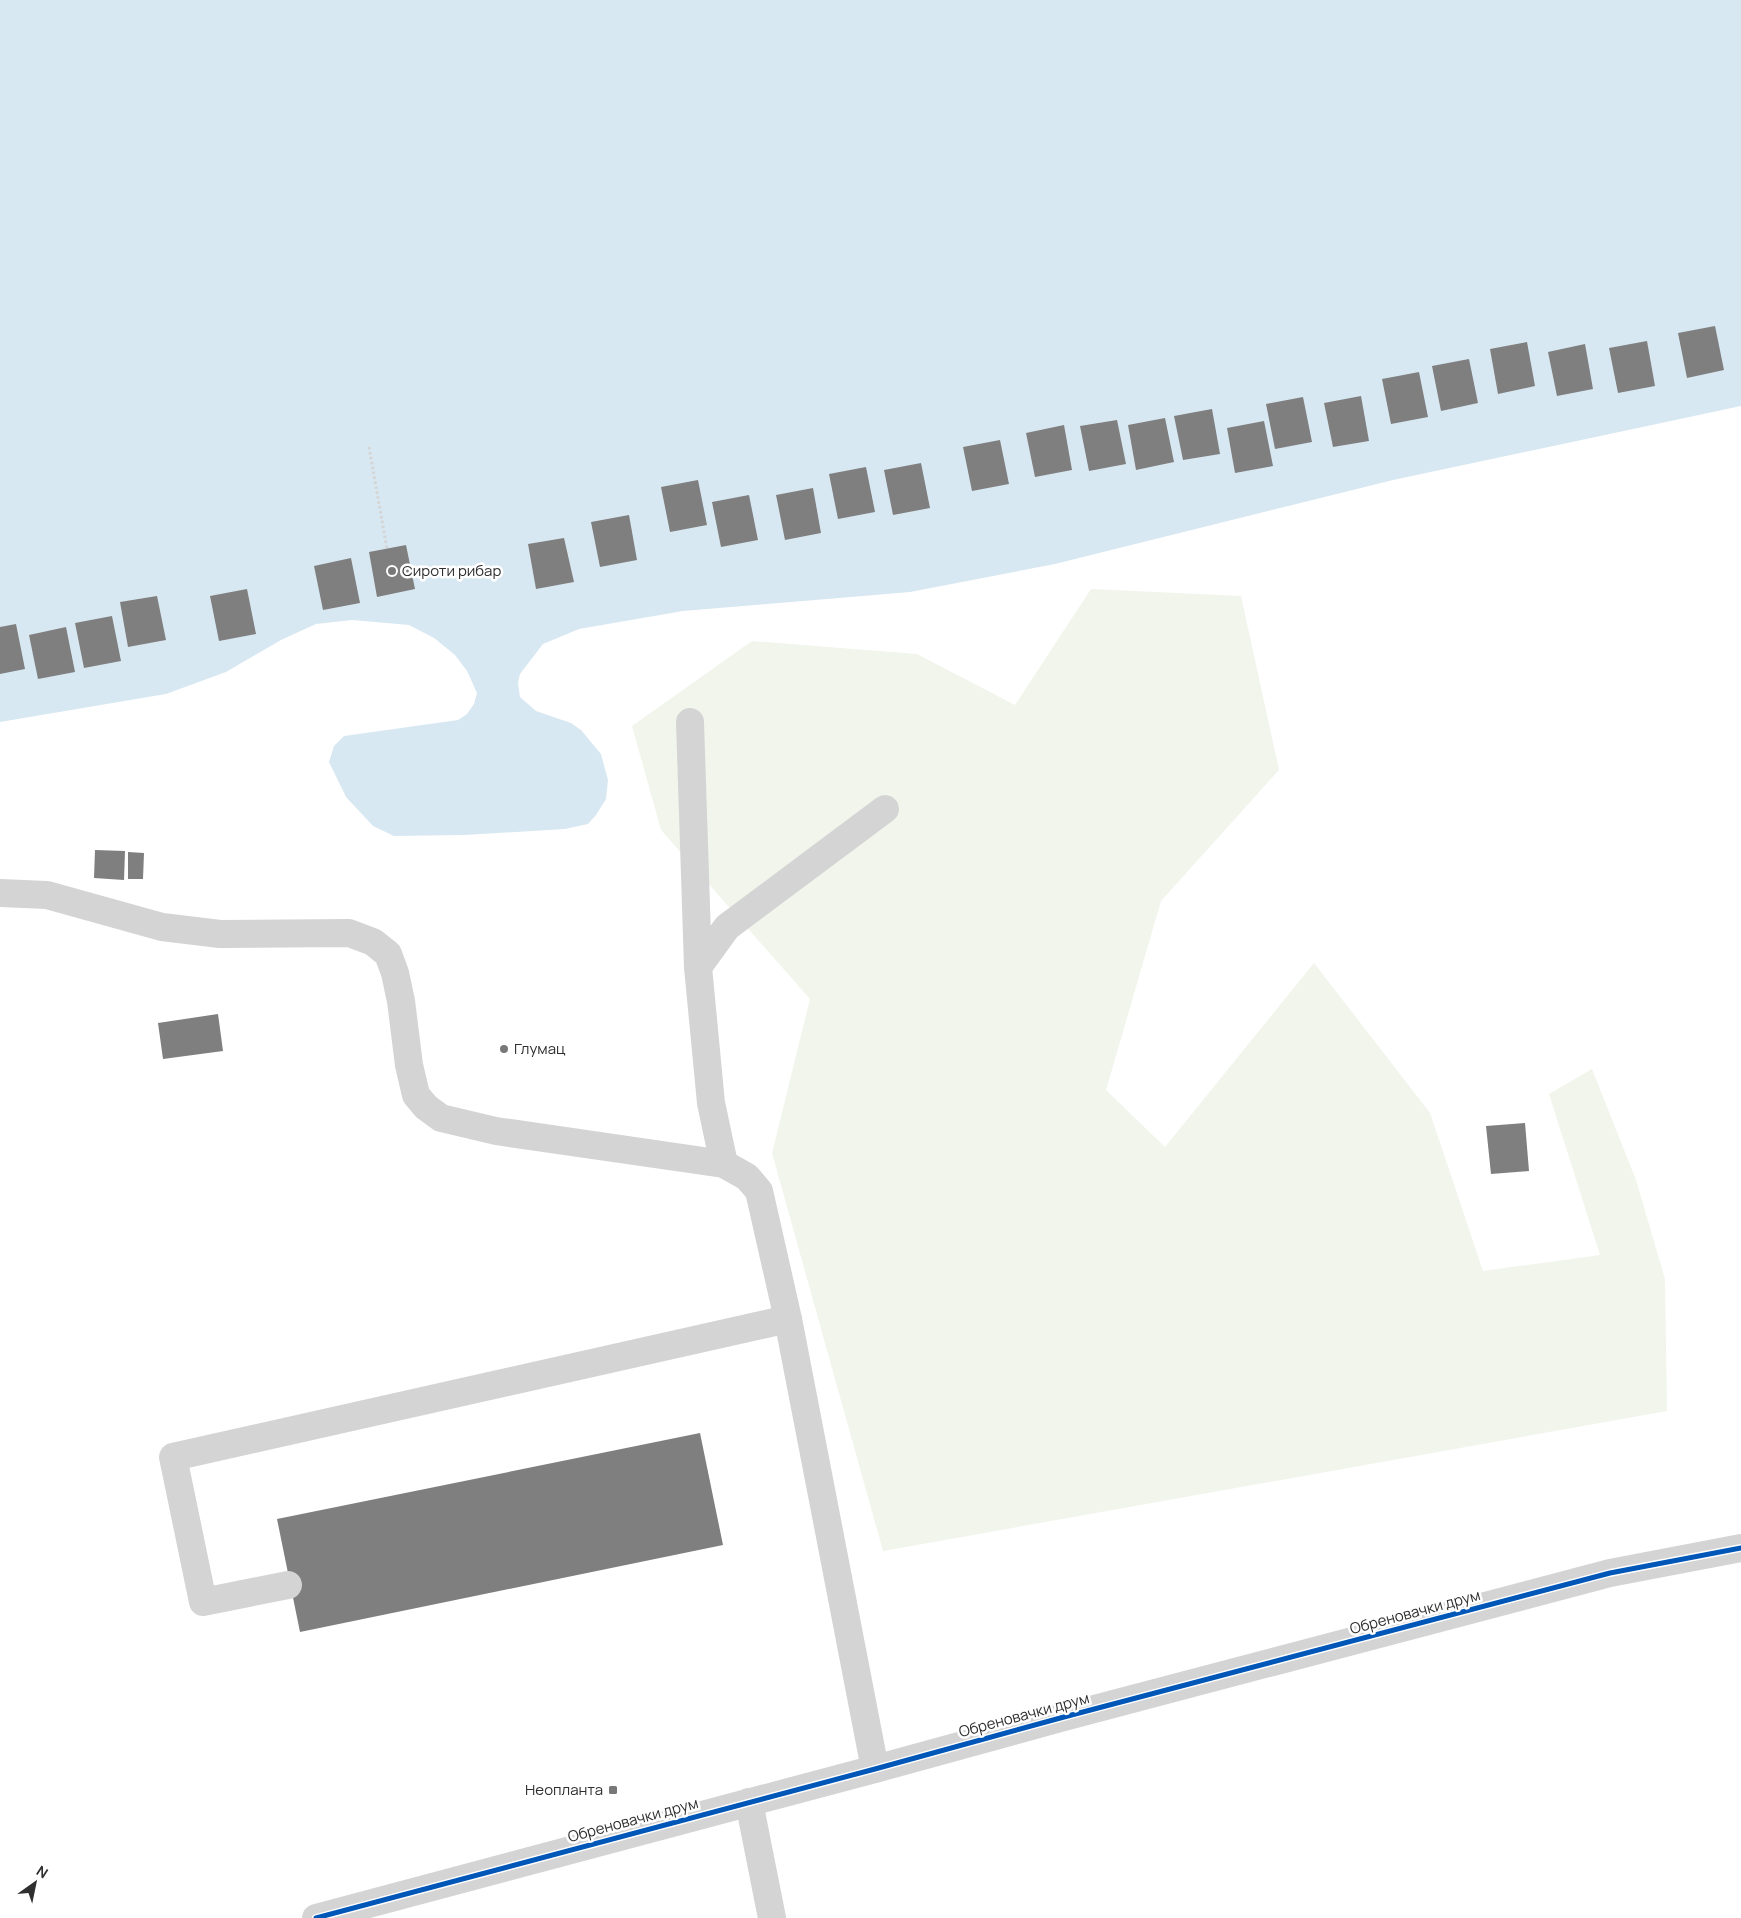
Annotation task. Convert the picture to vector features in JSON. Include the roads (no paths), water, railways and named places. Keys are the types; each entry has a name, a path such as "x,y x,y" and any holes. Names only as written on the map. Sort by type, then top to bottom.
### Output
{"street":[{"path":"690,722 698,967 711,1103 724,1164"},
{"path":"698,967 726,927 885,809"},
{"path":"0,893 47,895 162,928 220,934 349,934 373,942 388,954 395,973 401,1001 409,1065 416,1095 426,1107 441,1118 496,1131 724,1164 747,1178 759,1191 788,1319 875,1769"},
{"path":"288,1585 203,1602 173,1457 788,1319"},
{"name":"Обреновачки друм","path":"316,1918 1610,1573 1741,1548"},
{"path":"749,1802 772,1918"}],"place":[{"name":"Сироти рибар","path":"392,571"},
{"name":"Глумац","path":"504,1049"},
{"name":"Неопланта","path":"613,1790"}]}
